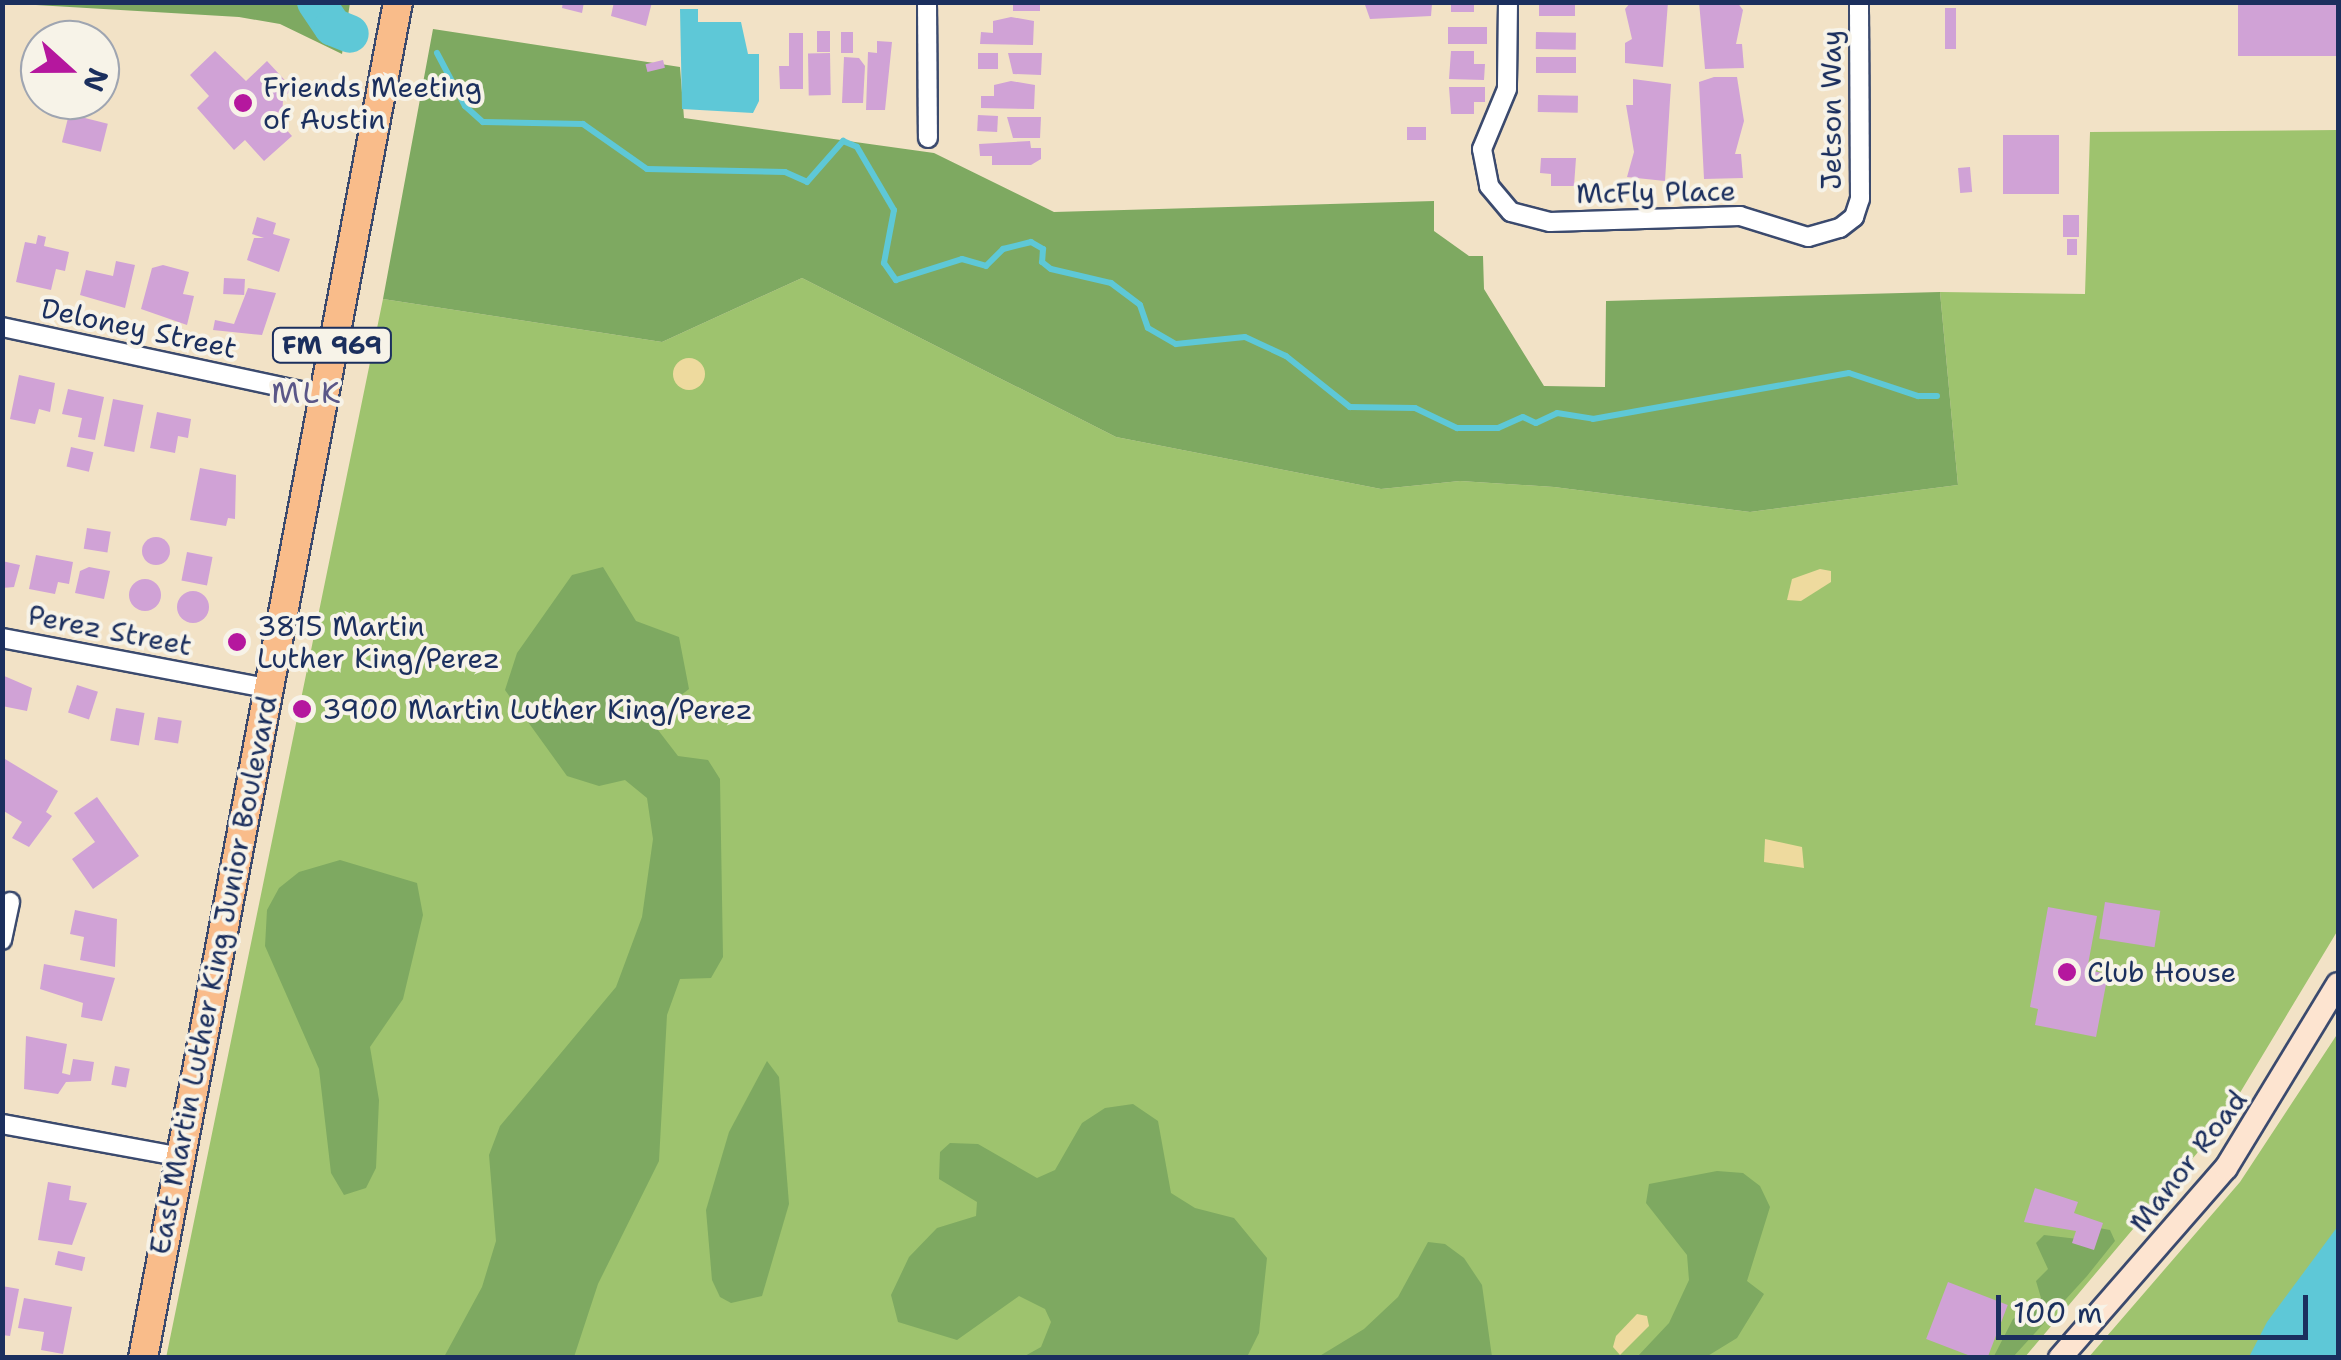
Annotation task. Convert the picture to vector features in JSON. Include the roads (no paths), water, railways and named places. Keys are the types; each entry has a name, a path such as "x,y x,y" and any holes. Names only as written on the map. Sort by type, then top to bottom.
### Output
{"main road":[{"name":"East Martin Luther King Junior Boulevard","path":"142,1358 177,1156 398,2"},
{"name":"Manor Road","path":"2060,1358 2226,1168 2338,984"}],"street":[{"path":"927,2 928,138"},
{"name":"McFly Place","path":"1508,2 1507,88 1482,149 1488,186 1511,212 1550,222 1740,216 1808,238 1823,237 1854,216"},
{"name":"Jetson Way","path":"1854,216 1860,198 1859,2"},
{"name":"Deloney Street","path":"2,327 323,396"},
{"name":"Perez Street","path":"2,638 267,688"},
{"path":"2,940 10,902"},
{"path":"2,1124 177,1156"}],"water":[{"path":"680,9 698,9 698,22 741,22 748,54 759,54 759,101 753,113 682,109"},
{"path":"2338,1226 2338,1357 2249,1357 2267,1322"}],"waterway":[{"path":"316,2 333,27 350,34"},
{"path":"437,53 465,106 483,122 583,124 647,169 785,172 807,182 843,141 857,147 894,210 884,263 896,280 962,259 986,266 1003,249 1031,242 1043,249 1042,262 1051,269 1111,283 1140,305 1148,328 1176,344 1245,337 1286,356 1350,407 1415,408 1457,428 1498,428 1523,417 1536,423 1557,413 1593,419 1849,373 1918,396 1937,396"}],"place":[{"name":"Friends Meeting of Austin","path":"243,103"},
{"name":"3815 Martin Luther King/Perez","path":"237,642"},
{"name":"3900 Martin Luther King/Perez","path":"302,709"},
{"name":"Club House","path":"2067,972"}],"district":[{"name":"MLK","path":"307,393"}]}
